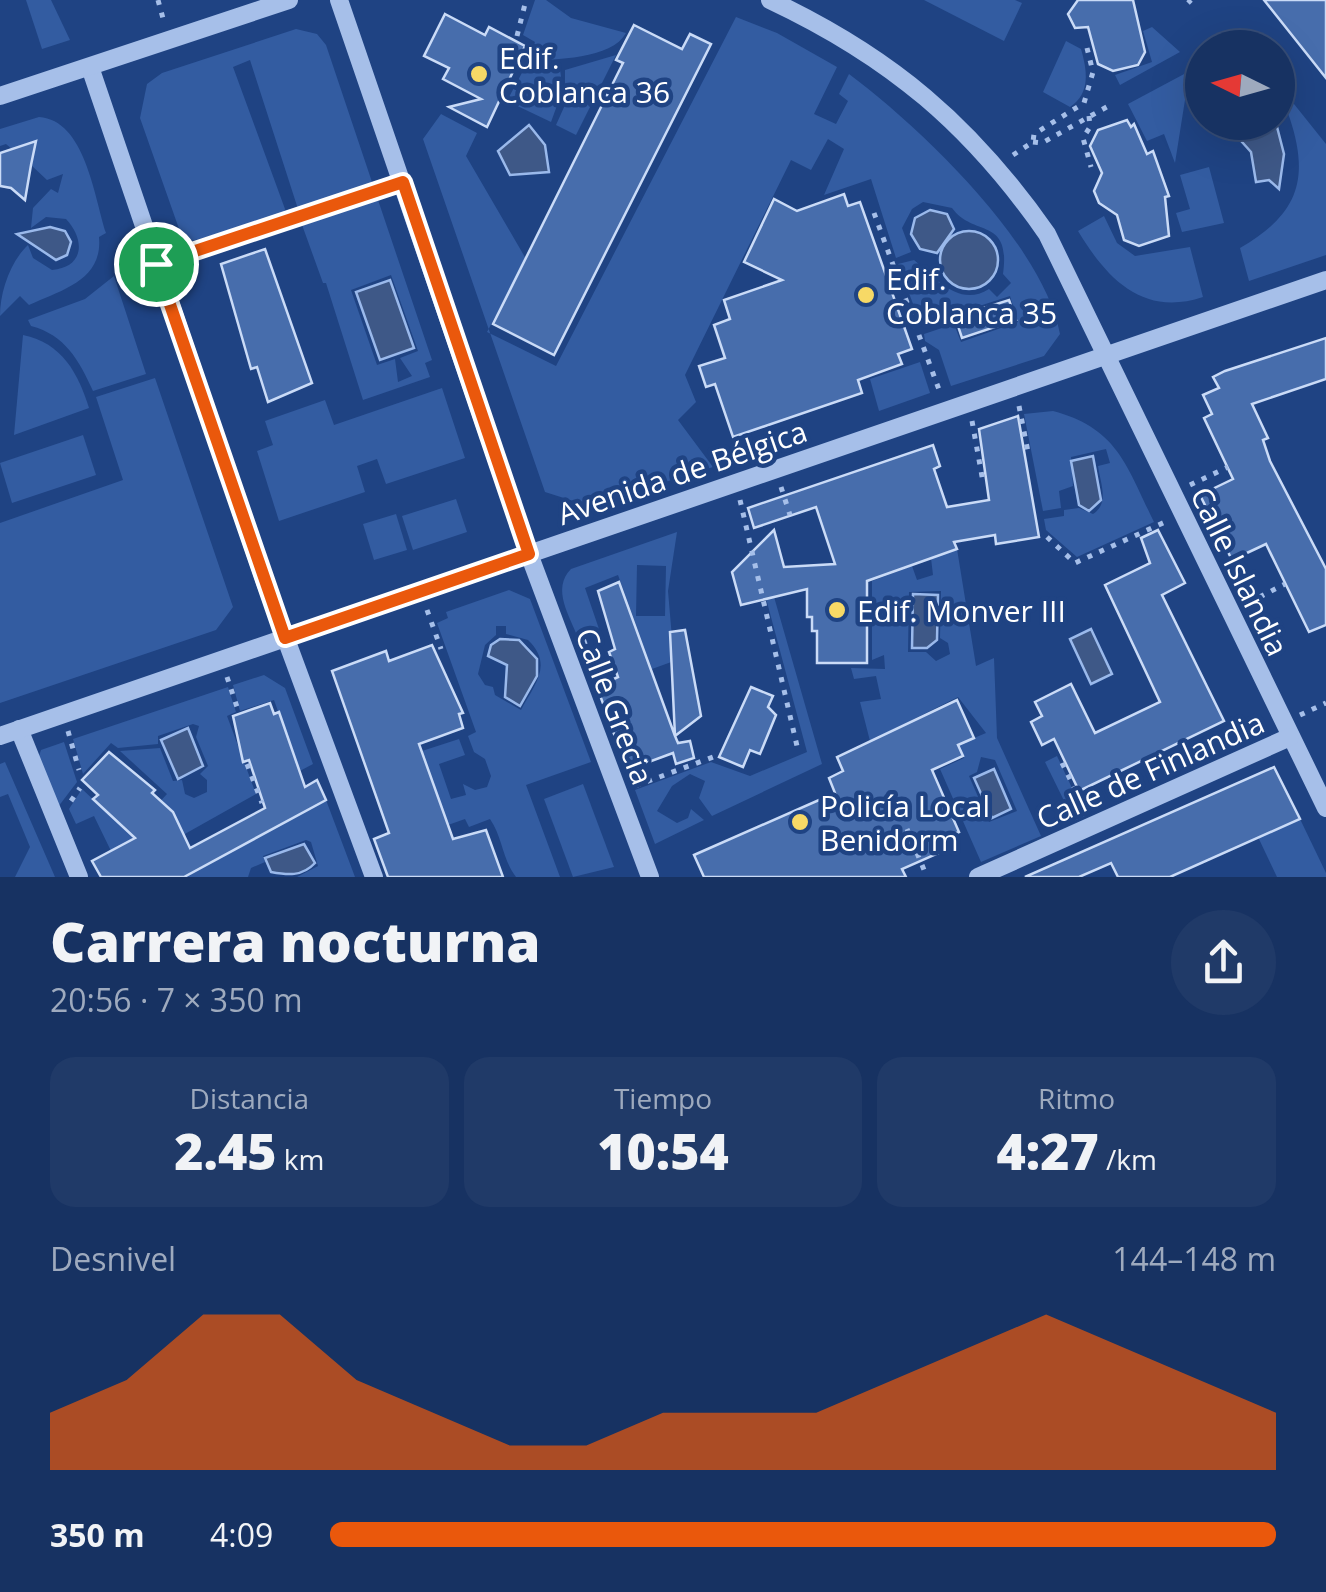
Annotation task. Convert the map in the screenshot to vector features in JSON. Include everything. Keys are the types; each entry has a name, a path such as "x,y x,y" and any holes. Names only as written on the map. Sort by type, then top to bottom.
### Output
{"street":[{"path":"0,96 289,0"},
{"name":"Calle Grecia","path":"339,0 529,554 650,877"},
{"name":"Calle Islandia","path":"770,0 874,56 959,124 998,166 1047,234 1326,808"},
{"path":"90,67 285,638 374,877"},
{"name":"Avenida de Bélgica","path":"0,736 1326,280"},
{"path":"19,729 79,877"},
{"name":"Calle de Finlandia","path":"978,877 1290,738"}],"path":[{"path":"517,36 526,0"},
{"path":"1033,142 1034,134 1084,103 1094,72 1087,48"},
{"path":"998,166 1033,142 1042,143 1112,104"},
{"path":"1089,116 1090,126 1083,138 1092,167"},
{"path":"156,264 403,182"},
{"path":"874,213 948,411"},
{"path":"1015,389 1028,457"},
{"path":"968,404 982,482"},
{"path":"1172,493 1228,467"},
{"path":"775,470 790,515"},
{"path":"735,483 797,746"},
{"path":"1048,537 1075,563 1182,514"},
{"path":"1228,611 1285,584"},
{"path":"421,591 441,649"},
{"path":"221,660 238,710"},
{"path":"64,714 79,770"},
{"path":"618,792 716,756"},
{"path":"1062,763 1093,826"},
{"path":"247,764 262,804"},
{"path":"908,829 927,877"}],"shaded area":[{"path":"26,0 51,0 70,40 42,49"},
{"path":"535,0 546,0 571,18 626,33 619,42 596,53 527,60 535,42 523,35"},
{"path":"924,0 1015,0 1022,3 1004,41"},
{"path":"736,17 777,33 837,67 814,114 836,124 848,101 839,94 849,74 910,124 975,190 1004,226 1049,299 1060,334 1044,356 951,386 939,350 925,341 924,334 954,324 961,342 1018,322 1010,296 921,325 898,264 914,260 958,293 978,294 989,289 997,297 1011,283 1003,274 1001,243 952,208 923,202 912,209 902,228 911,252 896,258 871,179 824,195 844,149 828,139 811,170 791,160 685,375 696,402 678,420 713,467 589,506 545,492 490,334 556,366"},
{"path":"1152,27 1180,52 1120,85 1115,75 1152,62 1143,31"},
{"path":"296,29 317,34 326,45 373,185 298,209 250,60 233,67 285,209 283,216 184,243 140,118 147,84 162,73"},
{"path":"1066,41 1081,49 1086,73 1081,95 1070,107 1043,92"},
{"path":"616,55 576,135 556,125 565,105 565,70"},
{"path":"524,69 560,70 563,89 551,122 507,101"},
{"path":"1185,74 1175,163 1164,134 1147,141 1128,104"},
{"path":"1295,105 1326,144 1326,255 1249,281 1240,248 1274,223 1294,196 1299,162"},
{"path":"441,114 477,133 466,156 526,259 489,329 423,139"},
{"path":"39,117 55,121 77,145 106,233 99,237 94,264 78,282 29,305 20,296 0,316 7,278 28,245 33,258 52,270 71,264 78,251 76,235 66,219 46,217 31,228 33,208 51,189 58,193 63,174 47,180 31,165 34,148 28,144 12,149 6,144 0,146 0,129"},
{"path":"529,125 545,145 549,172 510,175 498,151"},
{"path":"1240,140 1280,140 1284,154 1279,189 1269,180 1256,182 1251,152"},
{"path":"1209,167 1224,223 1182,232 1176,213 1190,209 1180,175"},
{"path":"377,197 432,360 425,363 430,377 363,400 326,283 301,222","holes":["391,275 418,351 400,358 412,376 398,382 395,359 377,365 351,290"]},
{"path":"930,210 947,214 954,229 937,253 920,249 911,234 915,218"},
{"path":"1104,216 1117,243 1135,256 1190,247 1203,297 1162,302 1129,290 1114,278 1078,231"},
{"path":"50,227 65,231 71,242 67,255 56,260 17,234"},
{"path":"969,231 990,239 998,260 990,281 969,289 948,281 940,260 948,239"},
{"path":"114,276 146,374 93,391 70,350 53,336 31,326 28,320 85,299"},
{"path":"390,280 414,348 380,360 356,292"},
{"path":"23,335 58,352 80,383 89,408 14,435"},
{"path":"920,362 930,393 879,411 870,379"},
{"path":"155,378 233,607 216,630 0,703 0,523 123,480 96,397"},
{"path":"442,388 465,458 386,484 377,459 357,466 365,492 279,521 257,451 273,445 265,421 325,400 334,425"},
{"path":"1053,411 1092,428 1118,452 1154,522 1077,557 1046,530 1044,519 1064,516 1064,510 1079,508 1093,514 1098,509 1103,492 1098,466 1110,463 1106,449 1071,457 1073,486 1059,491 1061,508 1043,511 1024,414"},
{"path":"83,435 96,475 12,503 0,463"},
{"path":"1093,456 1101,500 1089,511 1079,505 1071,461"},
{"path":"456,499 467,532 413,550 402,516"},
{"path":"396,514 407,550 374,560 363,524"},
{"path":"677,532 668,591 674,661 652,669 618,575 585,588 599,629 578,638 562,594 571,569","holes":["637,565 666,566 665,616 636,616"]},
{"path":"760,548 822,764 712,816 699,798 705,781 690,774 672,786 657,811 677,823 688,818 691,809 704,820 655,844 635,790 711,762 750,776 807,752 755,557"},
{"path":"957,549 976,666 994,658 997,738 1041,836 981,862 940,769 964,758 955,738 971,731 974,738 986,733 958,697 870,741 860,702 881,699 876,676 854,679 851,668 885,669 884,655 872,660 872,581 912,566 917,580 933,575 931,558","holes":["941,591 940,638 948,643 950,654 936,661 926,652 908,652 909,592","981,757 995,760 1017,811 989,822 969,776 977,772"]},
{"path":"509,590 530,599 591,762 526,785 560,877 516,877 490,819 469,827 465,819 448,825 449,830 422,751 459,739 465,755 439,764 451,799 466,795 463,784 475,790 487,787 491,776 485,759 474,752 468,736 476,732 437,623 448,618 446,612","holes":["496,626 506,626 506,634 528,640 540,658 539,675 521,710 495,695 493,687 485,685 478,674 485,645 496,635"]},
{"path":"913,594 938,595 937,640 927,648 912,648"},
{"path":"1091,629 1112,674 1091,684 1070,639"},
{"path":"500,639 519,640 537,659 537,676 520,706 505,697 507,665 488,656 491,645"},
{"path":"264,675 285,688 313,764 260,792 257,783 293,770 294,756 274,700 240,711 233,685"},
{"path":"228,687 236,712 227,716 256,794 183,835 111,851 94,816 76,824 69,809 82,789 130,834 167,794 120,751 160,748 173,781 182,780 185,794 194,798 207,792 207,780 200,774 208,766 196,737 199,726 193,724 158,736 158,744 118,748 111,743 83,774 73,739"},
{"path":"188,728 203,766 178,779 161,740"},
{"path":"64,742 77,782 58,807 38,759 41,750"},
{"path":"1057,756 1085,816 1074,821 1045,762"},
{"path":"5,762 55,877 15,877 30,847 8,794 0,797 0,764"},
{"path":"994,769 1011,809 992,818 974,778"},
{"path":"583,784 614,867 573,877 544,799"},
{"path":"326,800 355,877 297,877 318,866 311,842 306,840 263,856 265,862 251,868 248,877 184,877"},
{"path":"1300,819 1326,877 1277,877 1258,837"},
{"path":"304,844 315,863 310,868 294,874 271,872 265,858"}],"building":[{"path":"1078,0 1133,0 1145,52 1138,65 1113,71 1098,64 1088,27 1075,28 1068,14"},
{"path":"1264,0 1326,0 1326,78 1295,39 1295,30 1288,30"},
{"name":"Edif. Coblanca 36","path":"445,14 485,35 489,27 525,46 487,127 449,107 481,99 443,79 449,68 424,56"},
{"path":"634,25 682,49 690,34 711,44 554,355 493,324 623,63 616,60"},
{"path":"1127,120 1131,127 1134,124 1147,154 1153,151 1169,196 1165,197 1169,236 1139,246 1124,240 1117,215 1099,203 1094,191 1102,173 1090,146 1098,130"},
{"path":"36,141 25,200 11,188 0,186 0,153"},
{"path":"844,194 848,206 860,202 912,349 898,354 902,364 858,380 862,393 733,437 715,384 706,387 699,366 725,358 714,325 730,319 724,300 782,280 744,262 774,199 797,211"},
{"path":"265,249 312,383 268,402 257,367 251,369 221,264"},
{"path":"1009,300 1016,320 962,338 955,317"},
{"path":"1326,338 1326,379 1252,404 1268,438 1263,440 1270,461 1326,569 1326,625 1309,632 1266,544 1232,560 1200,495 1233,479 1204,418 1212,414 1203,395 1219,388 1213,377 1225,371"},
{"path":"1018,416 1039,537 996,544 995,535 954,542 957,549 867,581 867,663 817,663 817,631 812,631 812,617 807,617 807,589 741,605 732,572 774,530 784,567 835,564 816,507 754,528 748,508 933,445 940,466 934,469 947,507 989,500 979,429"},
{"path":"1158,530 1185,583 1162,595 1224,721 1079,791 1054,739 1042,745 1031,722 1042,716 1035,702 1071,684 1095,733 1160,702 1105,585 1150,563 1141,538"},
{"path":"619,582 675,736 678,743 690,741 694,758 676,764 673,753 627,770 597,687 618,677 609,652 615,649 598,591"},
{"path":"685,630 701,716 675,736 670,632"},
{"path":"432,645 463,713 459,714 463,728 419,744 453,839 486,830 503,877 388,877 374,839 389,833 332,671 386,651 389,661"},
{"path":"751,687 773,696 768,707 776,715 760,754 750,750 743,767 719,757"},
{"path":"957,700 974,738 958,745 963,756 932,770 959,832 952,835 957,845 902,869 906,877 704,877 694,855 835,793 829,778 843,771 837,757"},
{"path":"270,703 274,714 279,712 305,787 317,780 326,800 184,877 101,877 92,861 135,838 93,799 98,795 82,780 109,752 155,790 152,793 173,812 190,848 265,808 249,760 243,762 233,716"},
{"path":"1274,767 1300,819 1170,877 1118,877 1111,863 1079,877 1025,877"}],"place":[{"name":"Edif. Coblanca 36","path":"479,74"},
{"name":"Edif. Coblanca 35","path":"866,295"},
{"name":"Edif. Monver III","path":"837,610"},
{"name":"Policía Local Benidorm","path":"800,822"}],"route":[{"path":"403,182 529,554 285,638 156,264 403,182"}]}
